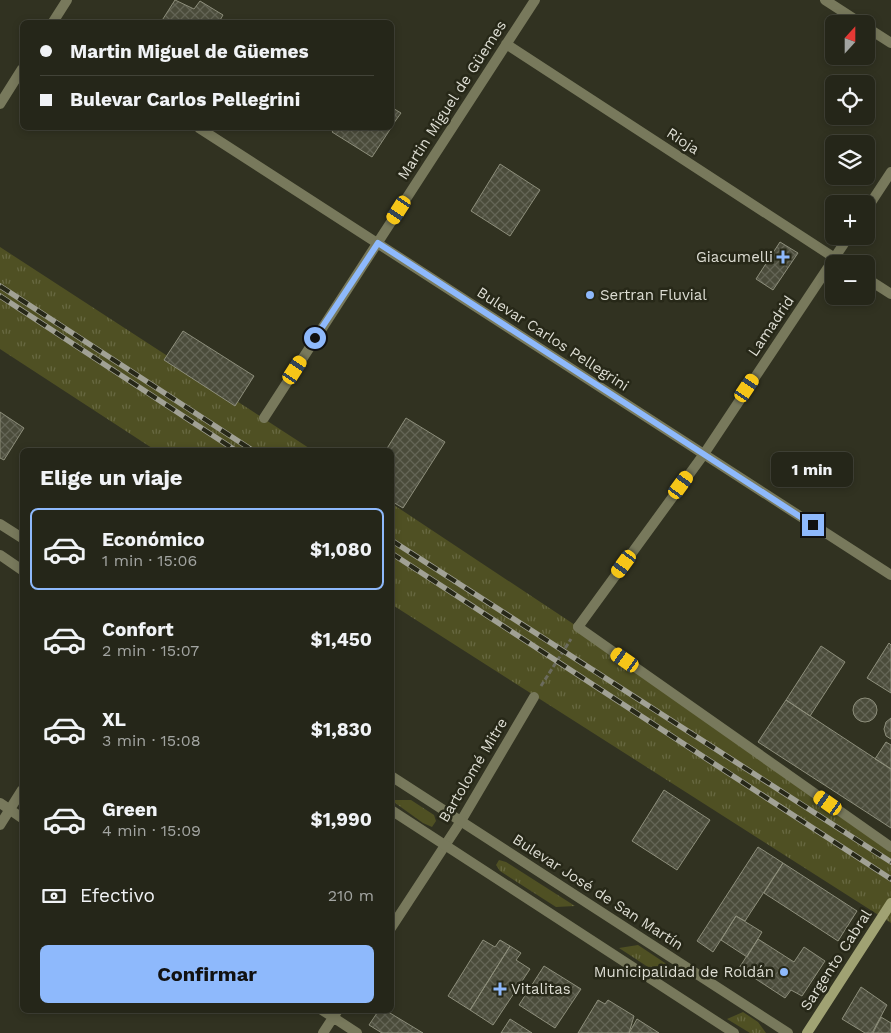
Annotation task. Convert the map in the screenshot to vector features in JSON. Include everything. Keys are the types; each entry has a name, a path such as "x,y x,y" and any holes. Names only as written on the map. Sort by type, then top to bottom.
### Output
{"main road":[{"name":"Sargento Cabral","path":"807,1033 891,903"}],"street":[{"path":"54,20 68,0"},
{"name":"Martin Miguel de Güemes","path":"264,418 535,0"},
{"path":"825,0 848,15"},
{"path":"875,33 891,43"},
{"name":"Rioja","path":"506,44 829,255"},
{"path":"0,104 20,72"},
{"name":"Bulevar Carlos Pellegrini","path":"202,130 891,575"},
{"path":"875,196 891,172"},
{"name":"Lamadrid","path":"578,627 704,454 825,272"},
{"path":"875,284 891,294"},
{"path":"0,524 20,537"},
{"path":"0,555 20,569"},
{"path":"578,627 891,847"},
{"name":"Bartolomé Mitre","path":"394,923 461,821 534,697"},
{"name":"Bulevar José de San Martín","path":"394,778 788,1033"},
{"path":"0,825 20,793"},
{"path":"0,803 20,817"},
{"path":"394,812 734,1033"},
{"path":"323,1033 336,1014 357,1033"}],"path":[{"path":"534,697 578,627"}],"green space":[{"path":"0,247 309,448 152,448 0,349"},
{"path":"394,505 578,627 891,847 891,923 394,606"},
{"path":"394,800 411,800 434,815 436,821 432,827 423,823 394,802"},
{"path":"499,860 506,862 575,906 556,907 500,871 496,865"},
{"path":"638,945 668,965 648,967 619,948"},
{"path":"743,1012 758,1022 766,1033 750,1033 727,1019"}],"building":[{"path":"175,0 194,9 200,1 223,15 220,20 162,20"},
{"path":"394,109 401,113 394,123"},
{"path":"334,130 390,130 372,157 332,132"},
{"path":"500,164 540,190 510,236 471,211"},
{"path":"780,242 798,253 773,290 756,279"},
{"path":"183,331 254,376 235,406 164,360"},
{"path":"0,412 24,428 4,460 0,458"},
{"path":"406,418 445,442 403,508 394,503 394,448 387,448"},
{"path":"889,643 891,645 891,693 867,678"},
{"path":"821,646 845,662 810,716 786,700"},
{"path":"865,698 873,702 877,710 873,718 865,722 857,718 853,710 857,702"},
{"path":"786,700 891,769 891,828 758,742"},
{"path":"891,718 891,739 886,736 884,729 886,722"},
{"path":"886,742 891,745 891,769 875,759"},
{"path":"664,790 710,820 677,870 632,841"},
{"path":"758,847 783,863 745,921 736,916 713,952 697,941"},
{"path":"783,863 857,911 838,941 764,893"},
{"path":"736,916 762,932 747,957 721,940"},
{"path":"758,939 794,962 804,947 825,961 802,996 791,990 785,998 739,968"},
{"path":"483,940 495,947 500,940 510,946 470,1010 448,996"},
{"name":"Vitalitas","path":"510,946 521,953 516,960 530,969 493,1025 470,1010"},
{"path":"544,966 581,989 555,1028 519,1005"},
{"path":"861,987 887,1005 872,1033 865,1033 842,1019"},
{"path":"598,1000 605,1004 608,1000 634,1016 629,1033 578,1033"},
{"path":"377,1013 390,1013 423,1033 382,1033 369,1025"},
{"path":"881,1017 891,1023 891,1033 873,1033"},
{"path":"510,1019 532,1033 501,1033"},
{"path":"637,1019 659,1033 629,1033"}],"railway":[{"path":"0,286 249,448"},
{"path":"0,296 232,448"},
{"path":"394,542 891,862"},
{"path":"394,555 891,879"}],"place":[{"name":"Giacumelli","path":"783,257"},
{"name":"Sertran Fluvial","path":"590,295"},
{"name":"Municipalidad de Roldán","path":"784,972"},
{"name":"Vitalitas","path":"500,989"}],"route":[{"path":"315,338 378,243 813,525"}]}
